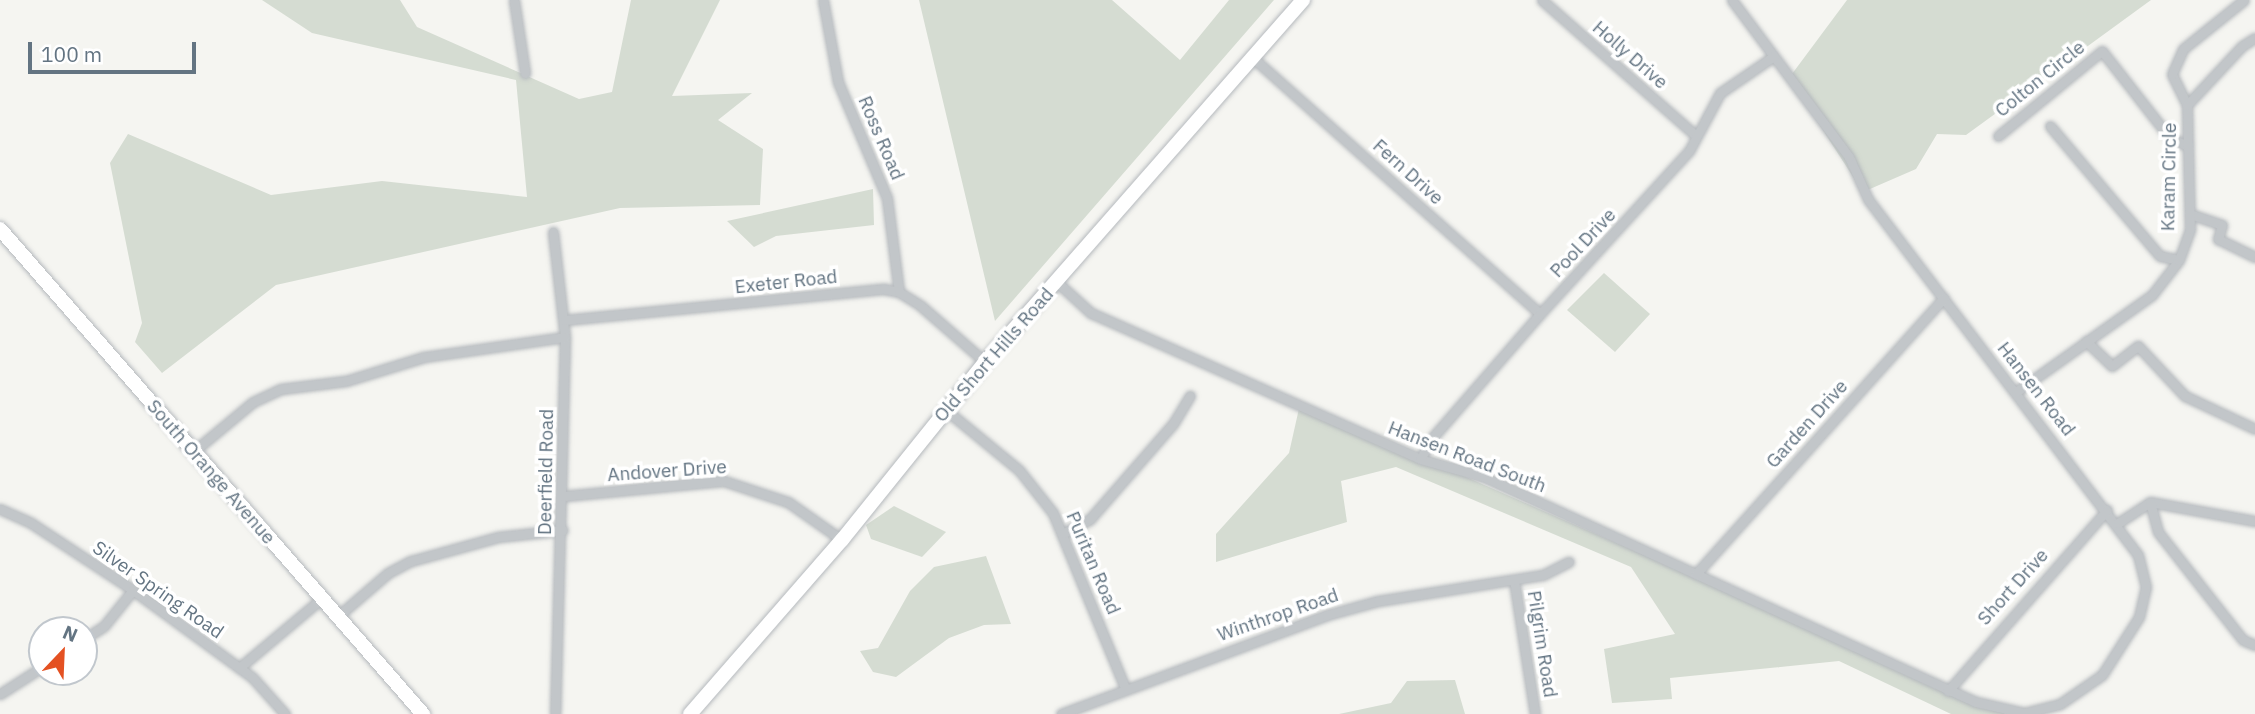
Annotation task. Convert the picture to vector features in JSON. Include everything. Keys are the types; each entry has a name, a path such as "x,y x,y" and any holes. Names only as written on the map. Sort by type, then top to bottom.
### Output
{"main road":[{"name":"Old Short Hills Road","path":"690,714 842,540 985,362 1303,0"},
{"name":"South Orange Avenue","path":"0,229 423,714"}],"street":[{"path":"514,0 525,73"},
{"name":"Ross Road","path":"823,0 838,82 887,198 899,292"},
{"name":"Holly Drive","path":"1542,0 1695,135"},
{"name":"Hansen Road","path":"1732,0 1849,157 1868,199 2118,523 2138,555 2145,598 2139,617 2102,675 2070,699 2033,712 1997,709 1948,691"},
{"path":"2187,106 2172,74 2183,49 2244,0"},
{"name":"Karam Circle","path":"2017,391 2152,295 2179,260 2190,229 2187,106 2242,46 2255,38"},
{"name":"Colton Circle","path":"1998,136 2102,51 2170,138 2188,146"},
{"name":"Pool Drive","path":"1420,459 1433,437 1540,314 1680,161 1720,93 1774,56"},
{"name":"Fern Drive","path":"1252,57 1540,314"},
{"path":"2050,126 2160,256 2179,260"},
{"path":"2190,214 2222,225 2218,239 2255,257"},
{"name":"Deerfield Road","path":"553,232 565,320 564,496 555,714"},
{"name":"Hansen Road South","path":"1057,282 1091,313 1420,459 1484,477 1948,691"},
{"name":"Exeter Road","path":"565,320 875,289 899,292"},
{"path":"899,292 985,362"},
{"name":"Garden Drive","path":"1696,574 1944,298"},
{"path":"193,452 253,402 281,390 360,378 424,357 565,337"},
{"path":"2087,341 2112,366 2138,346 2185,396 2255,429"},
{"path":"1064,533 1090,519 1173,424 1189,396"},
{"name":"Puritan Road","path":"946,410 1019,470 1064,533 1125,688"},
{"name":"Andover Drive","path":"564,496 724,481 788,502 842,540"},
{"path":"2150,502 2158,532 2243,640 2255,645"},
{"path":"2118,523 2150,502 2255,521"},
{"name":"Silver Spring Road","path":"0,509 31,523 133,590 239,668 285,714"},
{"name":"Short Drive","path":"1948,691 2107,510"},
{"path":"337,617 388,573 411,561 498,537 563,530"},
{"name":"Winthrop Road","path":"1061,714 1125,688 1338,612 1378,601 1543,575 1569,562"},
{"name":"Pilgrim Road","path":"1514,580 1535,714"},
{"path":"98,630 133,590"},
{"path":"239,668 321,599"},
{"path":"0,694 28,676"}],"shaded area":[{"path":"262,0 400,0 417,27 579,99 612,92 631,0 720,0 672,96 752,93 718,120 763,149 760,205 620,208 276,285 162,373 135,342 142,323 110,163 128,134 271,195 382,181 527,197 516,80 312,33"},
{"path":"919,0 1112,0 1180,60 1229,0 1274,0 995,321"},
{"path":"1847,0 2151,0 1966,135 1937,134 1916,169 1863,192 1789,78"},
{"path":"873,189 874,225 776,236 754,247 727,221"},
{"path":"1604,273 1650,314 1615,352 1567,310"},
{"path":"1300,404 2006,714 1951,714 1839,661 1670,678 1672,699 1612,703 1604,649 1675,634 1631,567 1396,467 1341,481 1347,522 1216,562 1216,534 1289,453"},
{"path":"894,506 946,532 922,557 871,539 866,525"},
{"path":"986,556 1011,624 984,625 949,638 896,677 873,672 860,651 878,648 910,591 934,567"},
{"path":"1455,680 1465,714 1339,714 1391,703 1407,681"}]}
